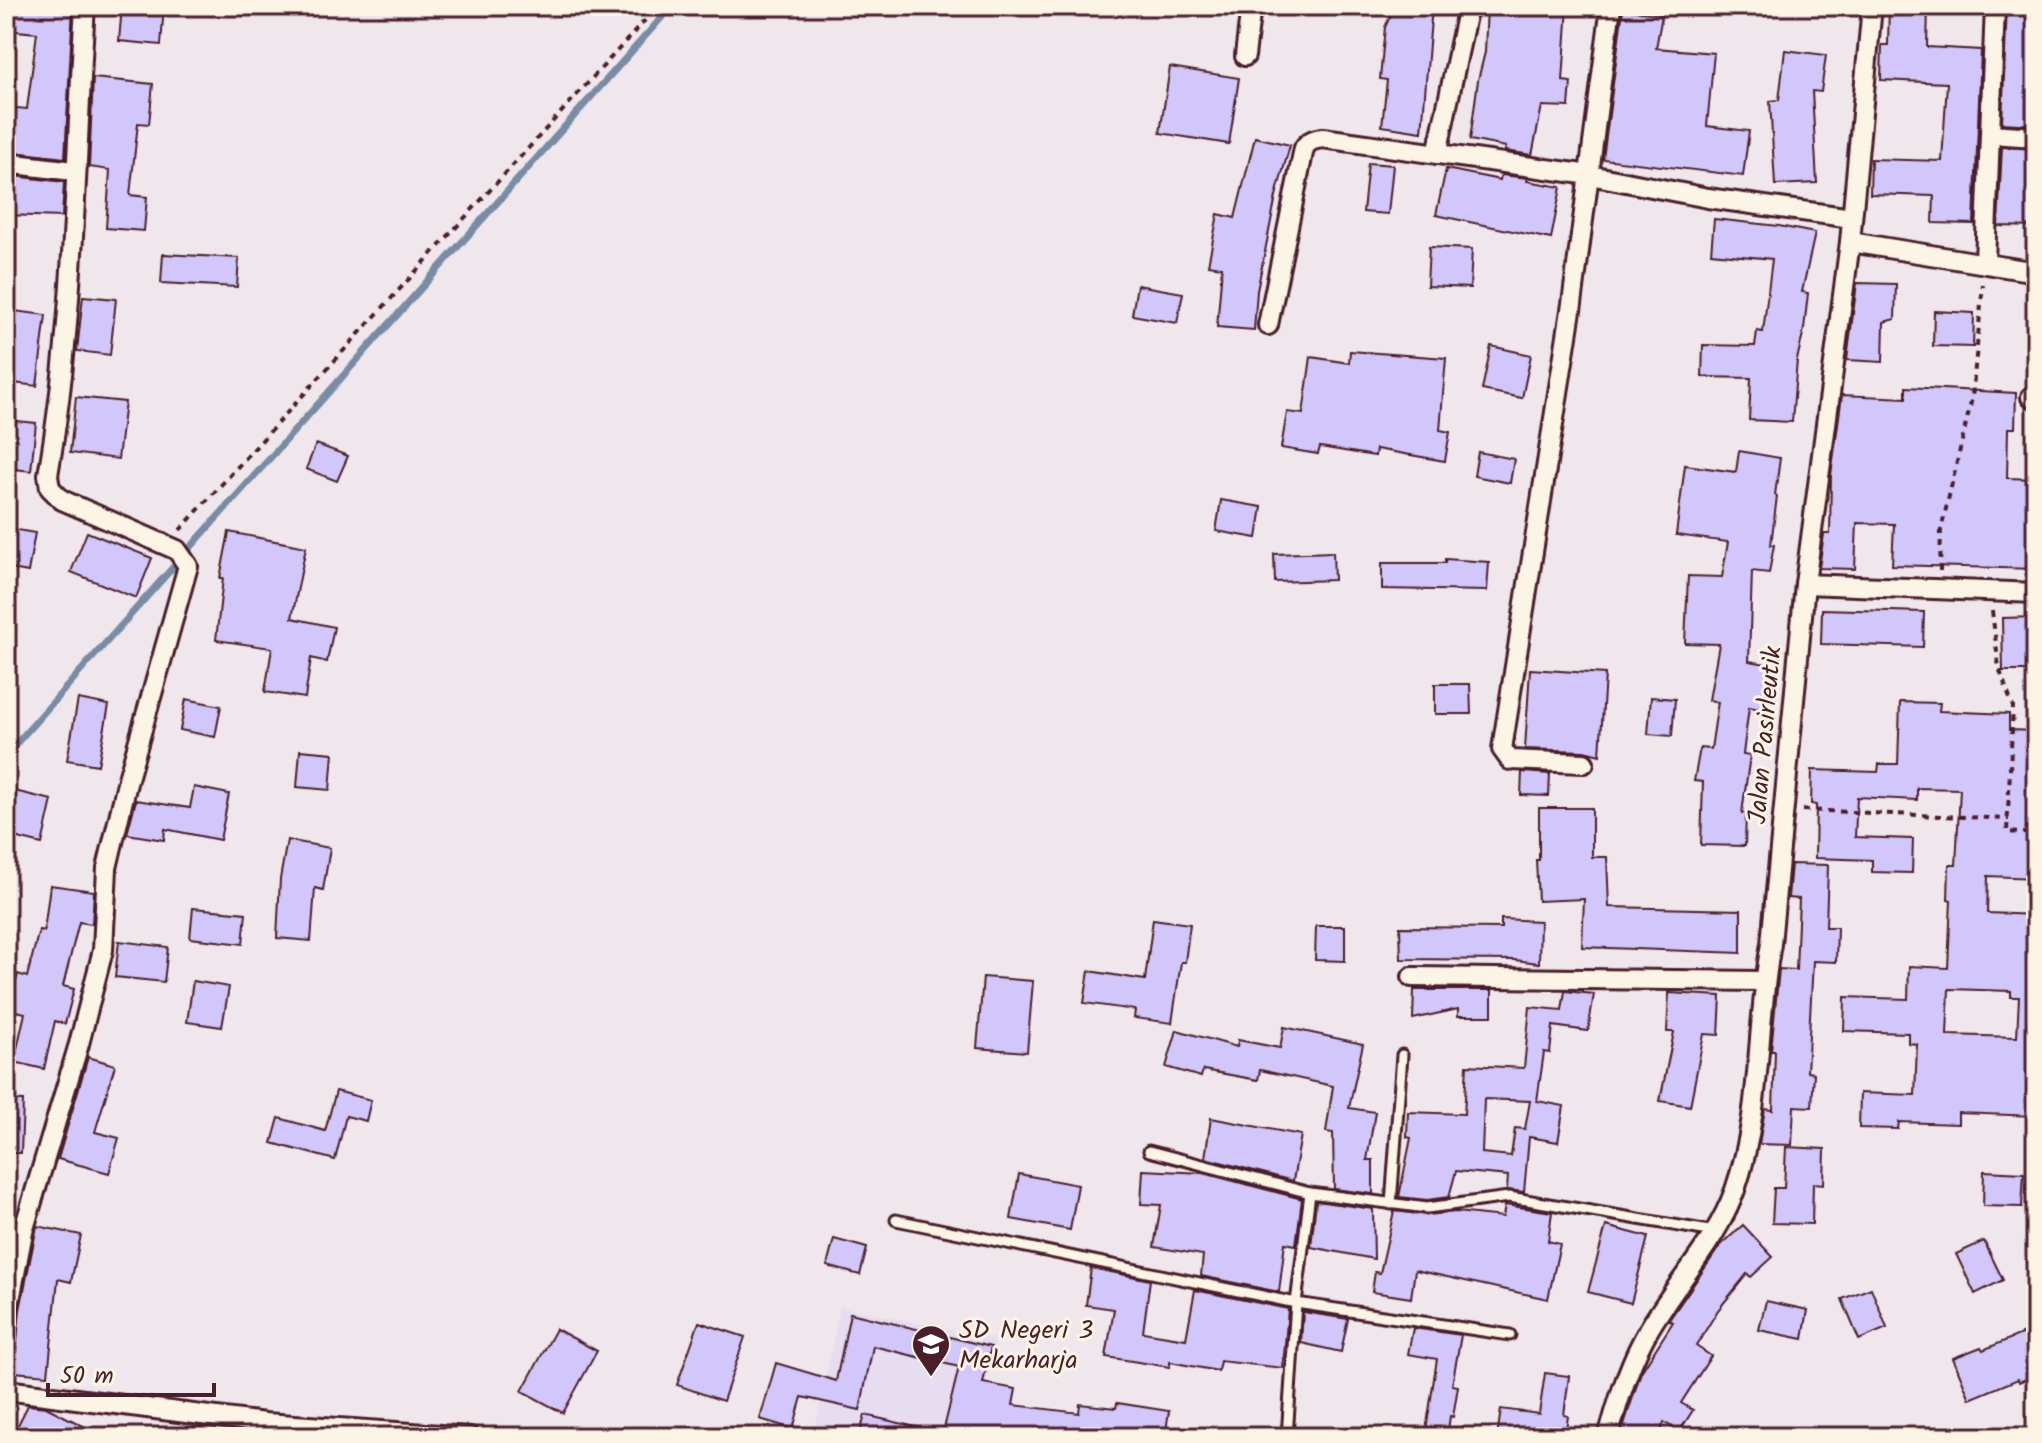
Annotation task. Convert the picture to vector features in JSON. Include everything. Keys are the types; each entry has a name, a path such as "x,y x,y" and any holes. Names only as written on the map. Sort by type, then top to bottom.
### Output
{"street":[{"path":"6,1321 23,1232 79,1044 103,950 107,868 128,779 188,566 172,547 62,500 50,488 48,475 72,286 74,171 85,6"},
{"path":"1245,56 1251,6"},
{"path":"1437,154 1468,6"},
{"path":"1584,763 1510,760 1502,749 1590,175 1611,6"},
{"name":"Jalan Pasirleutik","path":"1608,1437 1643,1340 1715,1232 1734,1191 1749,1133 1764,981 1771,944 1805,584 1850,242 1872,6"},
{"path":"1985,262 1995,6"},
{"path":"1990,134 2036,137"},
{"path":"1268,325 1304,148 1307,142 1323,138 1590,175 1708,198 1852,218"},
{"path":"6,163 74,171"},
{"path":"1850,242 2036,272"},
{"path":"1805,584 2036,593"},
{"path":"1412,977 1764,981"},
{"path":"6,1390 265,1423 470,1437"}],"lane":[{"path":"1391,1204 1402,1055"},
{"path":"1149,1151 1310,1193 1427,1208 1509,1197 1715,1232"},
{"path":"1287,1437 1296,1303 1310,1193"},
{"path":"896,1220 1296,1303 1510,1335"}],"path":[{"path":"172,547 658,6"},
{"path":"1940,588 1941,530 1972,398 1985,262"},
{"path":"1990,592 1999,668 2013,707 2007,832 2036,834"},
{"path":"1784,810 2009,819"}],"shaded area":[{"path":"840,1307 995,1339 975,1437 813,1437"}],"building":[{"path":"6,6 73,6 65,158 6,151 6,107 27,109 37,33 6,30"},
{"path":"122,6 164,6 161,45 119,41"},
{"path":"1395,6 1432,6 1422,132 1382,126 1387,80 1380,79 1385,27"},
{"path":"1487,6 1568,6 1563,81 1571,82 1569,107 1542,106 1532,155 1505,151 1506,147 1470,140 1485,52"},
{"path":"1889,6 1928,6 1927,47 1981,50 1974,224 1933,223 1934,196 1870,194 1871,159 1942,161 1947,83 1881,80 1882,45 1888,45"},
{"path":"2007,6 2036,6 2036,125 2002,123"},
{"path":"1623,9 1662,15 1656,48 1714,53 1707,126 1749,131 1743,176 1603,159"},
{"path":"1785,50 1826,55 1821,92 1812,91 1817,183 1775,185 1770,101 1779,100"},
{"path":"1170,67 1239,78 1229,144 1160,133"},
{"path":"93,78 153,84 149,124 138,123 130,195 147,197 144,231 106,228 110,170 89,167"},
{"path":"1255,137 1290,145 1276,196 1257,291 1254,330 1217,327 1222,267 1208,265 1218,214 1235,218"},
{"path":"2002,147 2036,149 2036,227 1998,226"},
{"path":"1368,163 1393,165 1388,214 1363,212"},
{"path":"1446,169 1500,180 1501,175 1528,178 1527,181 1561,187 1551,239 1436,215"},
{"path":"6,175 64,182 62,217 6,215"},
{"path":"1714,219 1815,233 1802,292 1808,293 1797,360 1792,422 1749,420 1751,378 1702,377 1703,345 1755,346 1757,331 1763,332 1772,259 1711,253"},
{"path":"1429,247 1472,249 1470,288 1427,286"},
{"path":"163,254 239,258 237,287 161,283"},
{"path":"1857,283 1896,284 1895,319 1884,322 1883,362 1847,360"},
{"path":"1137,285 1183,293 1177,323 1132,315"},
{"path":"83,296 116,299 110,355 77,351"},
{"path":"6,310 46,315 37,386 6,382"},
{"path":"1934,311 1974,313 1973,347 1933,346"},
{"path":"1491,346 1531,355 1522,398 1482,390"},
{"path":"1350,351 1446,358 1440,430 1450,432 1445,461 1376,449 1375,456 1320,447 1318,454 1281,448 1287,412 1303,414 1311,357 1349,363"},
{"path":"1906,387 2016,393 2015,428 2008,428 2007,478 2036,479 2036,569 1892,565 1894,524 1857,523 1855,569 1819,568 1824,534 1830,534 1831,475 1842,395 1906,398"},
{"path":"76,397 125,402 118,459 70,453"},
{"path":"6,420 36,423 31,471 6,468"},
{"path":"316,444 348,456 337,481 306,469"},
{"path":"1739,451 1780,458 1769,573 1752,571 1749,661 1772,665 1765,710 1749,707 1743,754 1750,755 1742,813 1746,813 1745,846 1701,845 1703,782 1694,781 1700,748 1711,749 1718,702 1709,700 1719,644 1685,643 1688,576 1722,577 1728,542 1676,535 1685,465 1736,472"},
{"path":"1478,452 1514,459 1510,483 1474,476"},
{"path":"1221,500 1262,507 1257,538 1216,531"},
{"path":"6,528 35,533 28,572 6,568"},
{"path":"87,532 152,558 136,598 71,572"},
{"path":"229,532 306,547 292,618 334,627 327,662 311,658 305,698 265,692 272,648 216,640 223,578 220,578"},
{"path":"1333,552 1334,580 1275,582 1274,554"},
{"path":"1445,559 1489,562 1487,591 1382,589 1382,563 1445,563"},
{"path":"1822,609 1924,612 1923,647 1821,644"},
{"path":"2036,617 2036,671 2003,671 2002,618"},
{"path":"1530,669 1605,674 1600,755 1584,751 1525,749"},
{"path":"1435,684 1470,684 1471,714 1435,714"},
{"path":"1651,697 1675,699 1672,736 1648,734"},
{"path":"78,699 109,705 98,765 67,760"},
{"path":"186,699 221,706 215,737 180,730"},
{"path":"1900,702 1940,703 1939,711 2009,714 2009,730 2036,731 2036,878 1988,876 1987,913 2036,915 2036,1116 1958,1113 1958,1124 1899,1122 1898,1129 1859,1128 1860,1093 1915,1095 1917,1044 1908,1043 1908,1033 1844,1031 1845,997 1908,999 1909,966 1948,968 1949,865 1956,865 1960,789 1917,788 1917,800 1857,797 1855,837 1913,839 1912,873 1872,872 1872,860 1815,858 1816,805 1811,804 1812,770 1878,772 1879,764 1898,764","holes":["1949,989 2011,991 2011,997 2019,997 2017,1037 1947,1035"]},
{"path":"300,750 333,753 330,790 297,787"},
{"path":"1522,772 1550,774 1549,796 1521,795"},
{"path":"194,787 229,794 220,840 165,829 164,840 127,834 136,800 190,808"},
{"path":"6,789 52,800 42,844 6,835"},
{"path":"1539,808 1592,808 1592,857 1607,857 1609,907 1741,910 1741,953 1582,947 1584,899 1538,901 1536,860 1539,860"},
{"path":"287,840 330,848 323,890 315,888 311,941 277,938 280,879"},
{"path":"1791,864 1828,865 1826,927 1837,927 1836,962 1813,961 1807,1072 1814,1073 1812,1107 1794,1106 1792,1145 1759,1144 1765,1109 1773,1110 1775,1051 1771,1051 1779,969 1796,970 1799,899 1788,898"},
{"path":"50,885 94,891 92,924 79,922 63,986 74,989 65,1024 55,1021 44,1069 14,1062 25,1013 8,1009 18,974 27,977 39,930 44,931"},
{"path":"193,908 246,913 243,944 190,938"},
{"path":"1153,919 1190,924 1172,1023 1134,1018 1135,1010 1084,1003 1089,971 1145,980"},
{"path":"1501,919 1540,921 1539,963 1401,959 1400,927 1501,928"},
{"path":"1316,926 1345,926 1345,961 1315,960"},
{"path":"119,941 168,947 164,982 115,977"},
{"path":"983,977 1033,981 1027,1052 977,1048"},
{"path":"193,981 229,987 222,1027 187,1022"},
{"path":"1414,990 1492,990 1492,1016 1458,1016 1458,1009 1413,1019"},
{"path":"1565,991 1594,994 1588,1031 1553,1026 1550,1053 1544,1052 1537,1101 1564,1106 1558,1142 1529,1137 1524,1192 1507,1190 1508,1176 1456,1171 1449,1197 1427,1200 1399,1197 1411,1138 1407,1137 1408,1112 1464,1114 1467,1065 1524,1068 1530,1007 1562,1010","holes":["1484,1099 1530,1101 1525,1129 1515,1128 1511,1156 1482,1153"]},
{"path":"1669,993 1721,996 1719,1035 1704,1034 1690,1106 1660,1101 1674,1032 1667,1032"},
{"path":"1284,1027 1363,1044 1349,1108 1375,1112 1367,1160 1373,1160 1373,1194 1334,1189 1333,1133 1326,1132 1333,1086 1260,1070 1258,1080 1203,1070 1201,1077 1166,1067 1177,1030 1237,1047 1238,1040 1280,1048"},
{"path":"88,1057 115,1065 95,1132 119,1138 109,1173 58,1159"},
{"path":"336,1091 371,1100 366,1121 346,1116 335,1160 272,1143 279,1118 325,1131"},
{"path":"6,1100 23,1101 21,1153 6,1153"},
{"path":"1211,1118 1301,1135 1293,1181 1205,1158"},
{"path":"1786,1147 1825,1149 1824,1184 1813,1183 1812,1224 1772,1223 1774,1188 1784,1188"},
{"path":"1143,1170 1203,1173 1302,1199 1296,1245 1285,1243 1279,1292 1201,1276 1203,1255 1154,1247 1161,1205 1141,1204"},
{"path":"1984,1171 2024,1173 2022,1207 1983,1206"},
{"path":"1019,1174 1078,1185 1070,1230 1011,1219"},
{"path":"1316,1201 1373,1209 1374,1259 1311,1247"},
{"path":"1505,1205 1552,1212 1548,1241 1560,1244 1548,1299 1415,1270 1411,1298 1372,1292 1375,1272 1380,1273 1394,1211 1426,1215 1456,1212 1503,1217"},
{"path":"1743,1225 1773,1257 1751,1277 1747,1274 1718,1310 1696,1346 1711,1356 1681,1403 1693,1410 1679,1432 1664,1422 1659,1437 1621,1434 1641,1372 1673,1322 1669,1320 1720,1246"},
{"path":"37,1226 81,1235 71,1282 58,1279 48,1375 14,1372 20,1310"},
{"path":"1606,1226 1648,1237 1631,1303 1588,1292"},
{"path":"834,1239 867,1248 860,1275 827,1266"},
{"path":"1984,1241 2003,1280 1975,1294 1956,1254"},
{"path":"1091,1268 1150,1280 1143,1332 1186,1339 1195,1290 1288,1309 1283,1368 1220,1361 1218,1371 1170,1362 1170,1367 1106,1357 1114,1309 1086,1305"},
{"path":"1871,1288 1887,1328 1859,1340 1842,1299"},
{"path":"1766,1301 1808,1310 1803,1339 1759,1330"},
{"path":"1303,1312 1348,1319 1341,1352 1301,1343"},
{"path":"850,1313 991,1347 983,1383 1016,1389 1013,1405 1079,1413 1080,1404 1116,1408 1117,1403 1169,1411 1165,1437 942,1437 959,1367 873,1346 860,1410 802,1397 793,1429 760,1419 776,1363 836,1381"},
{"path":"699,1322 745,1337 723,1401 677,1385"},
{"path":"1413,1328 1461,1335 1452,1385 1458,1386 1447,1437 1425,1437 1437,1359 1408,1354"},
{"path":"556,1329 597,1351 563,1413 522,1391"},
{"path":"2031,1330 2036,1344 2036,1375 1970,1399 1953,1358 1981,1347 1983,1350"},
{"path":"1545,1373 1569,1376 1564,1415 1568,1416 1565,1437 1497,1437 1501,1409 1539,1414"},
{"path":"28,1405 46,1407 105,1437 12,1437"},
{"path":"865,1415 929,1430 928,1437 859,1437"}],"waterway":[{"path":"6,755 672,6"}],"place":[{"name":"SD Negeri 3 Mekarharja","path":"931,1378"}]}
